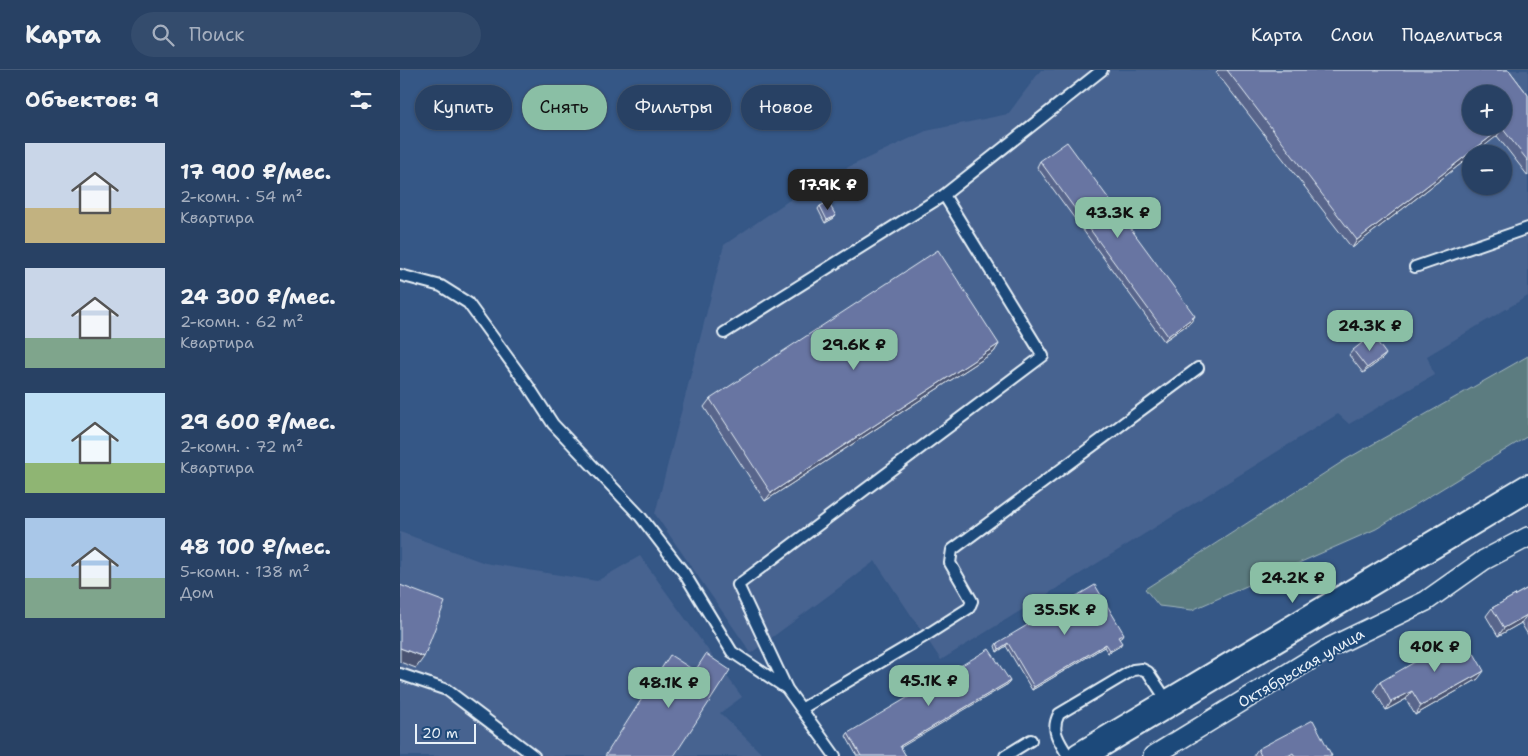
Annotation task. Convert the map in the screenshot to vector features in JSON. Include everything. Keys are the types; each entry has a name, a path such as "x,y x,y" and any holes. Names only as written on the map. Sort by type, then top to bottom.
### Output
{"main road":[{"path":"1081,755 1528,488"}],"street":[{"name":"Октябрьская улица","path":"1152,756 1331,647 1426,601 1484,560 1528,537"}],"lane":[{"path":"724,333 944,195 1102,70"},
{"path":"835,756 787,688 738,585 1043,356 944,195"},
{"path":"1415,266 1528,228"},
{"path":"400,275 441,286 468,303 529,387 553,424 640,516 684,573 732,652 787,688"},
{"path":"802,709 969,608 972,601 950,563 952,550 1198,368"},
{"path":"1081,755 1055,733 1055,722 1060,714 1133,670 1142,669 1148,672 1169,703"},
{"path":"400,674 447,690 534,756"},
{"path":"1005,756 1031,740"}],"shaded area":[{"path":"1041,70 1528,70 1528,296 1427,356 1434,375 1349,424 1338,414 941,660 875,561 751,653 655,514 724,245 816,182 926,131 1008,114"},
{"path":"400,532 485,563 597,581 640,556 742,697 720,713 764,756 400,756"}],"green space":[{"path":"1528,356 1528,436 1376,529 1192,610 1159,606 1145,589 1345,460"}],"building":[{"path":"1227,70 1509,70 1528,95 1528,161 1508,135 1512,135 1512,85 1462,85 1462,135 1493,135 1480,145 1462,145 1462,159 1357,240"},
{"path":"1067,142 1195,316 1168,336 1040,161"},
{"path":"828,202 836,216 827,220 820,206"},
{"path":"938,250 999,344 771,493 710,399"},
{"path":"1372,335 1386,354 1367,368 1353,350"},
{"path":"400,585 445,602 424,657 400,648"},
{"path":"1095,585 1124,634 1118,637 1122,643 1110,650 1106,644 1034,687 1008,643 999,649 997,643"},
{"path":"1528,588 1528,617 1527,615 1504,628 1492,608"},
{"path":"1463,634 1484,671 1421,706 1412,691 1391,702 1380,682"},
{"path":"989,649 1010,681 900,746 906,756 861,756 848,733"},
{"path":"706,654 730,670 674,756 605,756 670,655 695,671"},
{"path":"1313,720 1332,756 1295,756 1293,753 1288,756 1261,756 1258,749"}]}
